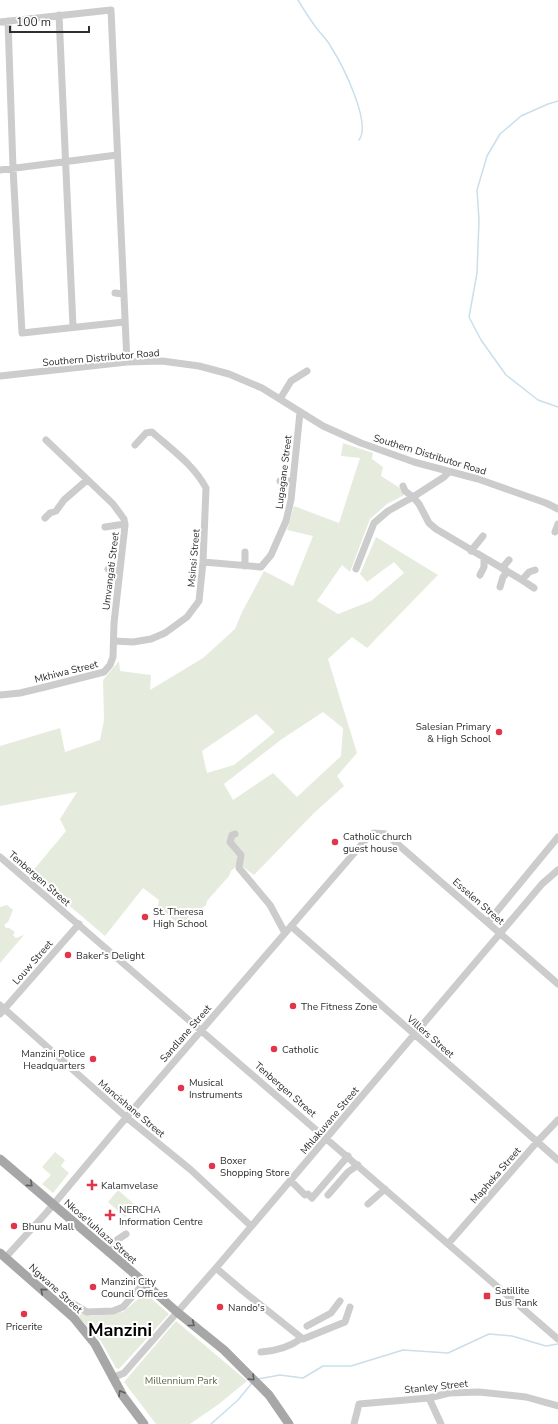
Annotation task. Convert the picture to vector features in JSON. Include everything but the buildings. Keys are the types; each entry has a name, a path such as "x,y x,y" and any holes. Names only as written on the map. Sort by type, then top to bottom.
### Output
{"main road":[{"name":"Nkose'luhlaza Street","path":"0,1159 177,1312 224,1350 269,1395 288,1423"},
{"name":"Ngwane Street","path":"3,1256 73,1317 95,1344 123,1396 144,1424"}],"street":[{"path":"0,22 111,10 127,362"},
{"path":"59,15 73,327"},
{"path":"8,21 12,168 22,334 124,322"},
{"path":"0,170 117,155"},
{"path":"115,293 123,294"},
{"name":"Southern Distributor Road","path":"0,376 127,362 162,361 199,366 229,374 262,388 323,426 361,443 415,458 446,469 476,475 501,483 543,498 558,509"},
{"path":"280,399 291,381 307,371"},
{"name":"Lugagane Street","path":"203,562 260,567 271,555 286,521 291,500 300,412"},
{"name":"Msinsi Street","path":"114,641 133,642 151,639 165,633 186,617 199,602 203,562 206,488 188,464 152,432 146,434 135,445"},
{"name":"Umvangati Street","path":"46,440 53,446 73,471 87,480 113,504 124,519 125,524 114,623 114,641"},
{"path":"47,452 53,446"},
{"path":"356,569 374,523 388,511 444,477 446,469"},
{"path":"45,518 50,513 56,511 64,500 87,480"},
{"path":"280,481 293,481"},
{"path":"403,486 405,491 426,511 427,525 442,533 462,550 471,551 534,588"},
{"path":"88,493 94,487"},
{"path":"105,527 125,524"},
{"path":"555,532 558,524"},
{"path":"471,551 482,536"},
{"path":"245,552 245,566"},
{"path":"480,575 484,567 484,558"},
{"path":"500,586 505,575 504,569 509,560"},
{"path":"108,569 119,572"},
{"path":"522,580 529,572 535,570"},
{"name":"Mkhiwa Street","path":"0,695 20,693 104,672 110,665 113,657 114,641"},
{"name":"Sandlane Street","path":"3,1256 53,1204 368,836 374,833 386,834"},
{"path":"235,834 232,835 230,842 243,854 239,868 270,905 285,933"},
{"name":"Esselen Street","path":"386,834 558,984"},
{"path":"488,922 558,837"},
{"name":"Tenbergen Street","path":"0,856 558,1339"},
{"name":"Mhlakuvane Street","path":"112,1378 124,1373 216,1268 542,884 558,870"},
{"name":"Louw Street","path":"1,1009 79,924"},
{"name":"Villers Street","path":"291,926 558,1160"},
{"name":"Mancishane Street","path":"1,1009 126,1118 191,1170 251,1226"},
{"name":"Mapheka Street","path":"448,1244 558,1120"},
{"path":"290,1181 305,1195 308,1194 312,1198 348,1156"},
{"path":"328,1195 348,1172 358,1165"},
{"path":"368,1204 385,1188"},
{"path":"107,1250 117,1240 126,1234"},
{"path":"216,1268 302,1338"},
{"path":"65,1310 72,1303 87,1312 113,1311 123,1308 144,1283"},
{"path":"307,1326 331,1314 340,1301"},
{"path":"261,1352 286,1348 302,1338 345,1322 350,1307"},
{"name":"Stanley Street","path":"354,1424 359,1404 429,1398 449,1393 479,1392 526,1397 558,1406"},
{"path":"429,1398 442,1424"}],"green space":[{"path":"343,443 373,453 372,459 383,467 381,476 408,493 387,504 370,519 350,572 342,565 317,601 338,614 371,601 404,573 394,562 367,582 360,574 376,537 438,575 367,648 352,637 328,659 357,753 337,776 344,786 314,813 254,875 239,864 231,871 229,876 207,901 206,905 188,918 183,928 158,906 159,900 143,888 105,936 31,873 66,831 60,819 77,792 0,806 0,746 60,728 65,752 100,740 104,720 103,680 119,661 120,671 151,675 150,690 203,658 235,629 242,612 264,571 293,586 313,536 287,530 294,506 339,523 360,458 341,456","holes":["323,712 343,728 341,756 297,797 273,773 233,800 224,784 282,739","256,714 275,732 234,765 207,773 202,751"]},
{"path":"7,905 13,910 8,922 4,925 6,928 9,928 15,932 13,935 16,938 24,935 0,963 0,907"},
{"path":"55,1152 65,1160 61,1166 69,1173 53,1193 42,1184 51,1175 42,1167"},
{"path":"118,1190 135,1205 125,1217 108,1202"},
{"path":"145,1293 169,1314 119,1369 116,1368 101,1341 75,1313 77,1309 91,1316 123,1312"},
{"name":"Millennium Park","path":"176,1321 247,1381 219,1404 190,1424 156,1424 124,1382"}],"waterway":[{"path":"298,0 330,45 348,79 359,108 362,121 362,132 359,140"},
{"path":"558,101 521,116 500,134 487,156 477,190 479,220 477,273 469,317 481,340 506,375 538,400 558,407"},
{"path":"258,1379 280,1375 303,1378 323,1366 351,1366 403,1350 448,1353 489,1334 512,1336 546,1346 558,1344"},
{"path":"211,1424 238,1400 252,1383"}],"place":[{"name":"Salesian Primary & High School","path":"499,732"},
{"name":"Catholic church guest house","path":"335,842"},
{"name":"St. Theresa High School","path":"145,917"},
{"name":"Baker's Delight","path":"68,955"},
{"name":"The Fitness Zone","path":"293,1006"},
{"name":"Catholic","path":"274,1049"},
{"name":"Manzini Police Headquarters","path":"93,1059"},
{"name":"Musical Instruments","path":"181,1088"},
{"name":"Boxer Shopping Store","path":"212,1166"},
{"name":"Kalamvelase","path":"92,1185"},
{"name":"NERCHA Information Centre","path":"110,1215"},
{"name":"Bhunu Mall","path":"14,1226"},
{"name":"Manzini City Council Offices","path":"93,1287"},
{"name":"Satillite Bus Rank","path":"487,1296"},
{"name":"Nando's","path":"220,1307"},
{"name":"Pricerite","path":"24,1314"}],"district":[{"name":"Manzini","path":"120,1330"}]}
